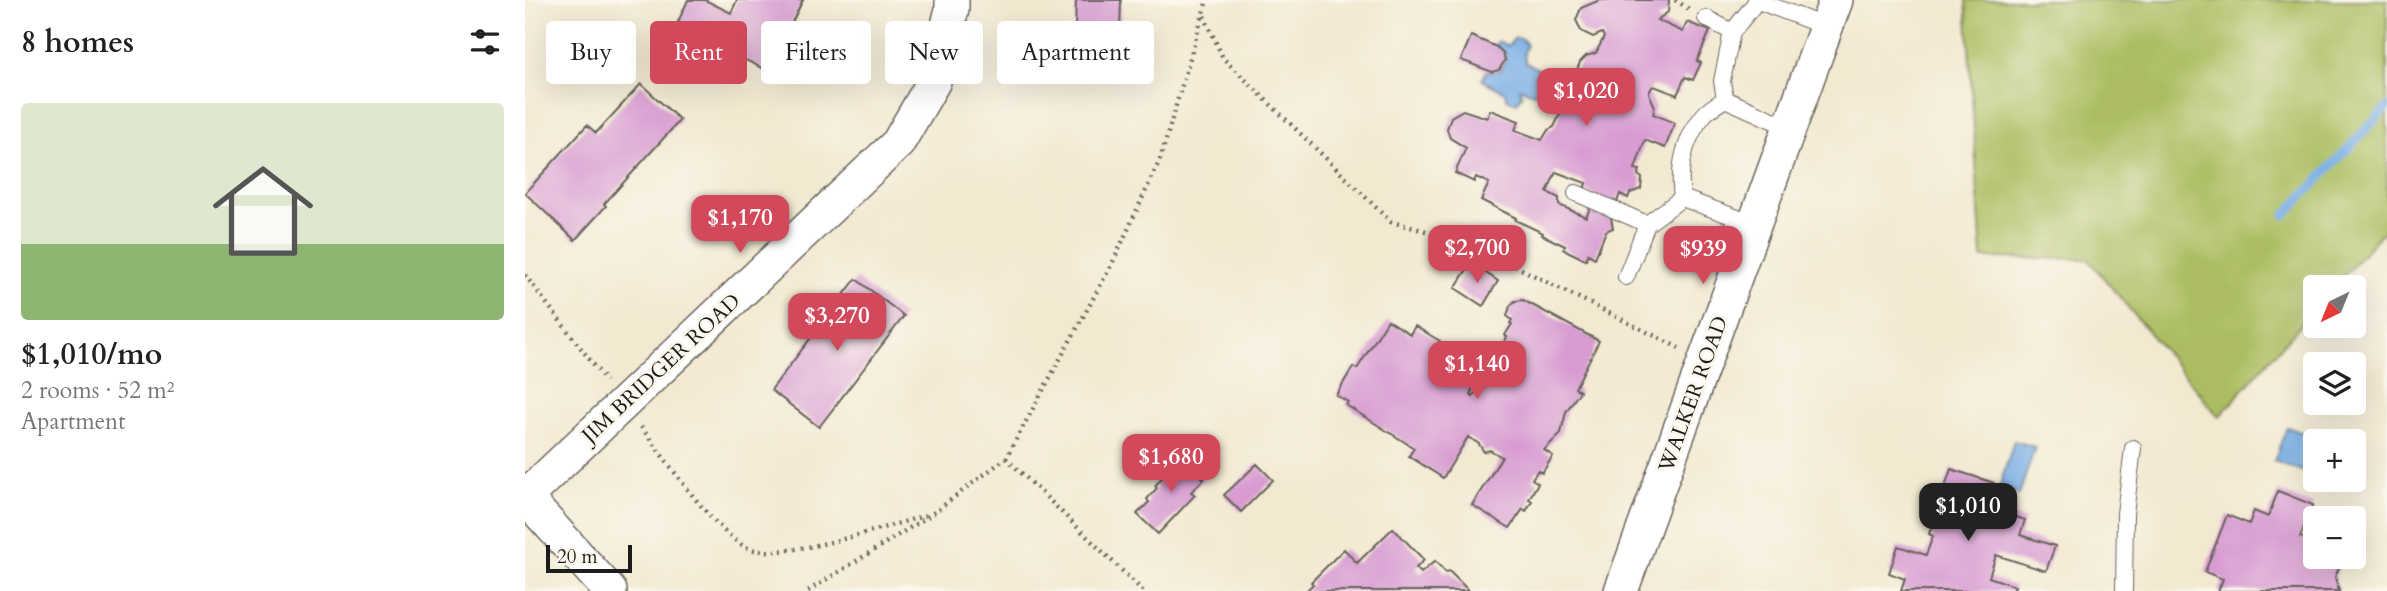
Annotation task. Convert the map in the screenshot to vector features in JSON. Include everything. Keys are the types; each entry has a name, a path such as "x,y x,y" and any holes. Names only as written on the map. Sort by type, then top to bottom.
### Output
{"street":[{"name":"JIM BRIDGER ROAD","path":"525,497 898,143 934,81 953,9 952,0"},
{"name":"WALKER ROAD","path":"1621,591 1831,13"},
{"path":"525,497 610,591"}],"lane":[{"path":"1725,99 1722,81 1732,32 1757,0 1831,13"},
{"path":"1706,19 1732,32"},
{"path":"1725,99 1790,128"},
{"path":"1682,198 1680,168 1688,141 1704,114 1725,99"},
{"path":"1576,193 1647,224"},
{"path":"1626,277 1647,224 1682,198"},
{"path":"1682,198 1754,224"},
{"path":"2124,591 2125,514 2133,448"}],"path":[{"path":"808,591 932,514 1006,458 1112,264 1160,160 1207,0"},
{"path":"1203,14 1223,58 1391,222 1465,241 1705,360"},
{"path":"525,275 718,528 749,549 790,551 932,514"},
{"path":"1006,458 1143,591"}],"green space":[{"path":"1966,0 2387,0 2387,227 2345,275 2303,275 2303,322 2219,417 2088,259 1982,258"}],"water":[{"path":"1515,38 1522,39 1527,45 1524,53 1526,63 1544,72 1546,80 1542,89 1534,93 1519,88 1522,95 1517,102 1507,99 1505,92 1482,80 1486,72 1501,70 1505,60 1503,51 1495,45 1498,41 1508,46"},
{"path":"2287,427 2303,433 2303,472 2274,461"},
{"path":"2014,441 2035,447 2019,495 1999,488"}],"building":[{"path":"688,0 705,0 731,13 737,0 803,0 793,21 761,21 761,68 747,61 747,21 678,21"},
{"path":"1076,0 1121,0 1120,21 1075,21"},
{"path":"1600,0 1669,0 1668,12 1657,20 1683,32 1687,22 1710,31 1697,61 1701,63 1693,80 1685,77 1677,95 1652,87 1649,93 1655,107 1653,114 1675,123 1665,148 1645,140 1635,169 1640,170 1638,175 1642,178 1641,189 1630,193 1628,198 1620,194 1611,218 1613,228 1606,231 1595,258 1588,254 1586,260 1563,249 1565,246 1542,235 1543,233 1481,200 1489,183 1476,177 1474,182 1455,173 1466,148 1450,138 1447,129 1451,117 1463,110 1487,118 1490,110 1519,121 1515,130 1542,140 1548,130 1554,127 1561,112 1554,108 1571,73 1575,75 1580,62 1586,56 1596,53 1604,37 1602,33 1593,37 1581,31 1576,20 1581,8","holes":["1556,172 1586,183 1584,190 1596,195 1586,217 1559,205 1559,198 1547,192"]},
{"path":"1471,36 1497,47 1503,53 1505,60 1499,70 1492,72 1461,60"},
{"path":"641,84 680,120 575,240 525,193 587,125 596,133"},
{"path":"1471,263 1498,281 1483,306 1455,288"},
{"path":"856,279 904,316 819,427 771,390"},
{"path":"1523,300 1599,341 1575,388 1580,391 1566,412 1561,433 1544,450 1553,456 1542,473 1538,470 1532,479 1538,483 1529,499 1532,501 1510,528 1472,505 1502,457 1490,450 1484,452 1479,444 1468,437 1443,478 1409,456 1414,448 1346,405 1348,402 1336,395 1353,367 1357,369 1388,320 1410,334 1415,326 1440,341 1431,357 1446,366 1443,371 1450,375 1452,371 1475,385 1470,394 1473,396 1507,337 1505,335 1512,324 1512,320 1507,316 1510,306 1515,301"},
{"path":"1180,453 1204,479 1191,492 1195,495 1158,534 1137,514 1149,502 1147,499 1168,470 1166,467"},
{"path":"1257,464 1273,480 1241,512 1224,495"},
{"path":"1951,469 1994,483 1986,507 2025,520 2020,535 2055,546 2046,571 1996,555 1989,577 2015,586 2013,591 1901,591 1905,579 1889,573 1898,546 1926,555 1933,536 1929,534"},
{"path":"2278,491 2313,505 2303,506 2303,530 2300,537 2303,538 2303,569 2338,569 2335,577 2339,591 2218,591 2223,579 2205,572 2227,515 2249,524 2254,511 2268,517"},
{"path":"1393,528 1424,560 1416,568 1421,573 1435,561 1469,591 1306,591 1313,584 1311,582 1344,549 1357,563"}],"waterway":[{"path":"2285,215 2387,107"}]}
